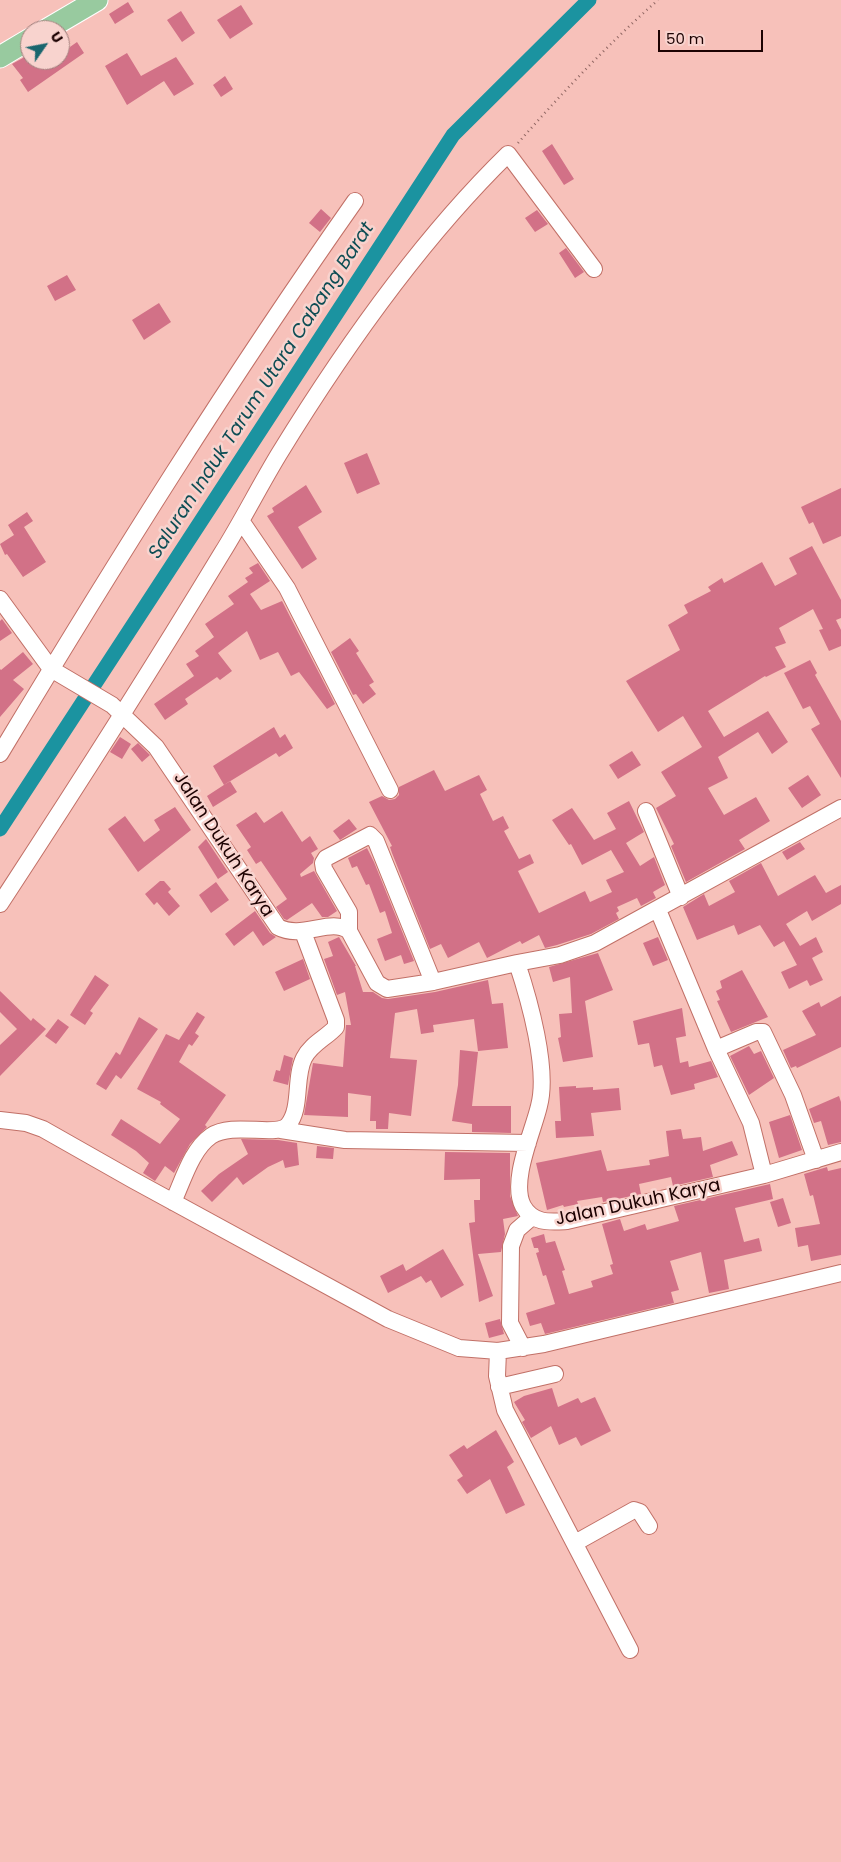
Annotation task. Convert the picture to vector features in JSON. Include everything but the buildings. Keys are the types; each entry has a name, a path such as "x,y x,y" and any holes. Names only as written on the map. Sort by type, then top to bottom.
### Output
{"main road":[{"path":"63,20 97,0"},
{"path":"0,57 20,45"}],"street":[{"path":"0,904 118,710 242,522 279,454 399,278 490,171 508,154 594,269"},
{"path":"0,754 56,672 282,304 355,201"},
{"path":"242,522 287,588 390,790"},
{"path":"0,599 56,672"},
{"name":"Jalan Dukuh Karya","path":"56,672 118,710 166,760 217,840 276,925 286,931 303,932 340,926 349,931"},
{"path":"433,982 376,841 370,835 326,858 323,863 324,869 350,914 349,931 381,987 387,989 433,982 560,955 587,946 658,910 841,808"},
{"path":"646,811 681,897"},
{"path":"658,910 716,1049 751,1123 764,1175"},
{"path":"281,1130 292,1118 297,1081 303,1060 310,1049 336,1027 336,1020 303,932"},
{"name":"Jalan Dukuh Karya","path":"517,963 528,995 542,1076 540,1104 522,1163 520,1196 522,1205 532,1217 541,1222 567,1221 764,1175 841,1152"},
{"path":"716,1049 756,1032 763,1032 793,1095 816,1160"},
{"path":"0,1120 26,1122 43,1128 388,1319 459,1348 498,1351 523,1348 692,1310 841,1273"},
{"path":"174,1202 200,1147 211,1136 221,1131 236,1129 281,1130 345,1140 528,1143"},
{"path":"523,1348 510,1323 511,1246 517,1230 532,1217"},
{"path":"498,1351 497,1376 505,1410 630,1650"},
{"path":"499,1387 555,1374"},
{"path":"575,1543 634,1510 640,1512 649,1526"}],"path":[{"path":"508,154 562,92 623,31 658,0"}],"waterway":[{"name":"Saluran Induk Tarum Utara Cabang Barat","path":"0,829 453,135 589,0"}]}
